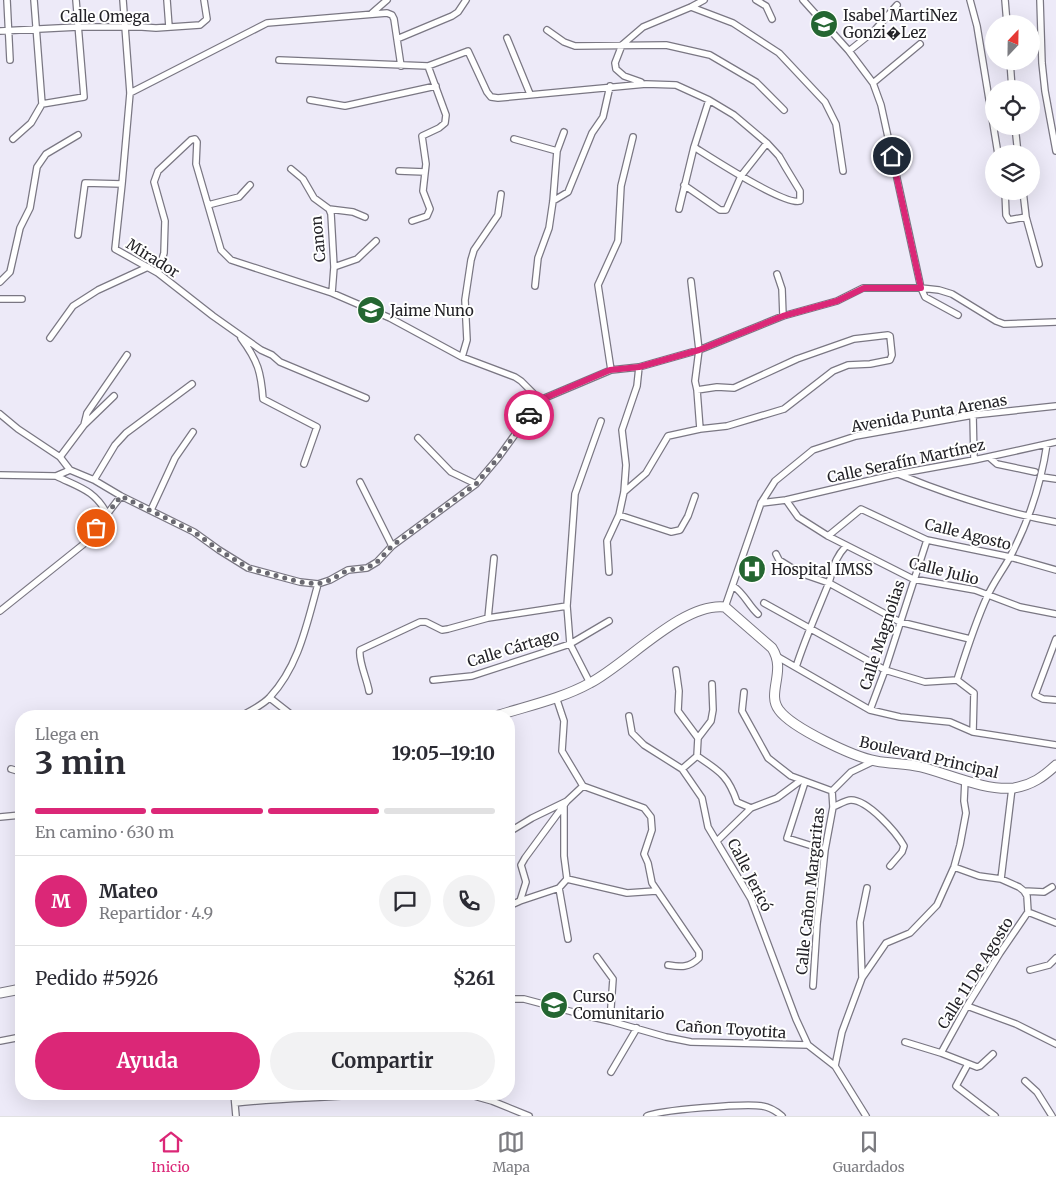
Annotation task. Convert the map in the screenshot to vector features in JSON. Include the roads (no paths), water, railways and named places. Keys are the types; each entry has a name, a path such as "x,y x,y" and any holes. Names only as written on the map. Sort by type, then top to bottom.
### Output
{"street":[{"path":"7,0 10,60"},
{"path":"13,139 31,123 42,104 34,0"},
{"path":"42,104 84,97 76,0"},
{"name":"Mirador","path":"123,0 130,93 115,249 158,273 280,362 366,398"},
{"path":"167,0 169,27"},
{"name":"Calle Omega","path":"0,31 78,27 156,28 200,25 207,19 204,0"},
{"path":"372,13 387,0"},
{"path":"397,39 452,16 458,12 466,0"},
{"path":"646,84 624,76 616,69 615,63 622,45 642,27 704,0"},
{"path":"756,0 766,6 772,19"},
{"path":"970,0 977,26 997,145"},
{"path":"1005,0 1006,15"},
{"path":"1040,0 1045,92 1056,151"},
{"path":"808,1 874,83 881,105 921,288 925,297 958,315"},
{"path":"849,51 874,32 897,5"},
{"path":"691,7 733,22 779,53 825,102 836,124 843,171"},
{"path":"130,93 267,23 372,13 392,15 401,66"},
{"path":"547,30 564,42 575,46 666,46 710,55 756,82 784,110"},
{"path":"507,38 530,94"},
{"path":"874,83 920,44"},
{"path":"279,60 428,66 468,51 487,92 491,96 498,98 610,86 676,85 709,100 734,115 767,143 779,156 800,191 800,200 791,201 741,176 694,146"},
{"path":"412,222 427,216 430,209 424,191 426,164 422,136 445,123 446,115 428,66"},
{"path":"310,100 345,106 436,86"},
{"path":"553,201 568,192 592,132 603,117 610,86"},
{"path":"679,208 694,146 709,100"},
{"path":"534,286 538,258 549,228 557,151 564,132"},
{"path":"0,282 10,272 20,228 30,208 37,167 46,154 78,135"},
{"path":"610,370 598,285 618,241 621,186 632,137"},
{"path":"158,273 164,253 165,221 154,182 158,171 191,140 195,139 197,142 196,164 221,250 231,260 332,294 390,318 462,357 515,377 540,400"},
{"path":"514,139 557,151"},
{"path":"684,185 723,211 726,210 741,176 767,143"},
{"name":"Canon","path":"290,170 302,179 314,198 329,209 331,214 334,267 332,294"},
{"path":"399,171 425,172"},
{"path":"78,235 84,183 122,184"},
{"path":"208,205 239,197 250,185"},
{"path":"462,357 467,340 465,300 470,260 474,250 498,215 501,194"},
{"path":"1005,200 1006,215 1009,220 1026,217"},
{"path":"1024,200 1026,217 1039,264"},
{"path":"329,209 353,212 365,217"},
{"path":"334,267 357,259 376,241"},
{"path":"50,338 73,306 98,290 148,267"},
{"path":"777,274 782,289 783,316"},
{"path":"691,282 699,350 695,381 700,429"},
{"path":"0,414 18,429 60,457 70,470 94,480 121,496 194,532 248,568 300,582 318,584 348,570 367,568 377,562 392,546 476,484 498,458 540,400 610,370 639,367 699,350 783,316 837,301 864,288 921,288 939,290 952,294 1004,324 1056,322"},
{"path":"0,299 22,299"},
{"path":"237,332 251,352 261,374 263,399 317,427 304,464"},
{"path":"624,492 646,473 668,436 700,429 727,426 784,409 833,371 841,367 890,360 892,355 890,336 854,339 797,359 734,388 716,387 697,390"},
{"path":"84,425 87,413 127,355"},
{"path":"609,572 607,541 618,515 624,492 626,465 622,430 637,386 639,367"},
{"path":"94,480 115,445 126,433 192,384"},
{"path":"60,457 84,425 114,396"},
{"name":"Avenida Punta Arenas","path":"725,607 761,503 775,481 813,450 856,436 973,415 1056,406"},
{"path":"973,415 974,460"},
{"path":"590,683 570,644 567,606 575,494 601,421"},
{"path":"151,510 175,458 193,432"},
{"path":"418,438 450,472 476,484"},
{"name":"Calle Serafín Martínez","path":"761,503 786,500 897,474 1056,442"},
{"path":"956,680 988,595 1010,557 1029,517 1042,476 1048,444"},
{"path":"988,457 997,464 1035,472"},
{"path":"0,475 56,476 70,470"},
{"path":"897,474 942,492 1029,517 1056,522"},
{"path":"56,476 93,494 102,504 107,514"},
{"path":"1042,476 1056,479"},
{"path":"360,482 392,546"},
{"path":"0,611 85,543 121,496"},
{"path":"618,515 671,532 680,530 688,516 695,496"},
{"name":"Calle Julio","path":"786,500 798,516 828,536 913,579 975,590 1020,607 1056,614"},
{"name":"Calle Agosto","path":"828,536 861,509 927,540 1010,557 1056,570"},
{"name":"Calle Magnolias","path":"870,710 886,670 913,579 927,540"},
{"path":"796,667 810,627 829,583 837,556 846,546"},
{"path":"776,554 779,560 800,574 829,583 900,622 970,639"},
{"path":"488,618 494,558"},
{"path":"251,710 270,698 288,672 302,644 318,584"},
{"path":"733,586 742,592 751,608 758,614"},
{"path":"764,603 886,670 924,682 956,680 974,693 973,732"},
{"path":"369,691 360,650 420,622 426,622 442,630 488,618 567,606"},
{"path":"515,710 556,697 590,683 622,662 667,628 693,614 718,606 725,607 772,648 778,657 870,710 900,717 950,722 973,732 1056,746"},
{"name":"Calle Cártago","path":"433,680 472,676 570,644 609,621"},
{"path":"1056,639 1053,654 1035,695 1043,699 1056,700"},
{"name":"Boulevard Principal","path":"778,657 774,692 778,710 791,722 847,753 874,761 919,766 991,787 1012,788 1029,785 1041,779 1056,765"},
{"path":"676,670 679,691 678,711 698,738"},
{"path":"682,769 697,756 698,738 711,721 713,710 712,684"},
{"path":"744,692 742,711 768,758 791,776 832,791"},
{"path":"556,697 564,721 562,751 582,786 644,808 651,816 652,830 644,854 652,883 699,952 699,958 692,964 682,967 668,965"},
{"path":"270,698 285,710"},
{"path":"629,716 632,733 644,745 682,769 702,798 708,827 716,841"},
{"path":"697,756 718,770 727,779 737,802 751,808"},
{"name":"Calle Cañon Margaritas","path":"813,986 816,924 825,850 833,807 832,791 851,772 874,761"},
{"path":"11,769 15,770"},
{"path":"835,1066 842,1032 862,978 886,943 910,933 937,905 954,867 960,844 966,813 964,801 965,780"},
{"path":"802,781 787,838 825,850"},
{"name":"Calle Jericó","path":"802,781 777,798 751,808 716,841 751,899 808,1046"},
{"path":"520,901 526,882 521,865 566,804 582,786"},
{"path":"1002,879 1012,788"},
{"path":"833,807 850,800 861,802 872,810 904,846 902,852 890,866"},
{"path":"515,828 532,818 566,804"},
{"path":"515,903 559,888 567,879 564,856 566,804"},
{"path":"0,817 15,816"},
{"path":"954,867 979,876 1002,879 1024,891 1044,892 1052,887"},
{"path":"567,879 627,893 656,891"},
{"path":"559,888 568,939"},
{"path":"862,978 860,922 867,888"},
{"name":"Calle 11 De Agosto","path":"941,1053 967,1006 1028,912 1027,896 1024,891"},
{"path":"1028,912 1056,924"},
{"path":"597,958 614,979 610,1021"},
{"path":"1030,970 1049,965 1056,958"},
{"path":"0,993 15,990"},
{"name":"Cañon Toyotita","path":"515,999 524,999 691,1042 808,1046"},
{"path":"967,1006 1016,1024 1056,1044"},
{"path":"611,1072 638,1028"},
{"path":"0,1041 15,1038"},
{"name":"Calle 11 De Agosto","path":"905,1042 977,1067 994,1054"},
{"path":"808,1046 835,1066 866,1116"},
{"path":"968,1064 956,1086 995,1116"},
{"path":"1025,1081 1038,1092 1052,1116"},
{"path":"236,1116 235,1102 257,1100"},
{"path":"488,1100 529,1116"},
{"path":"647,1116 662,1112 746,1105 762,1106 774,1110 782,1116"}],"place":[{"name":"Isabel MartiNez Gonzi�Lez","path":"824,24"},
{"name":"Jaime Nuno","path":"371,310"},
{"name":"Hospital IMSS","path":"752,569"},
{"name":"Curso Comunitario","path":"554,1005"}]}
